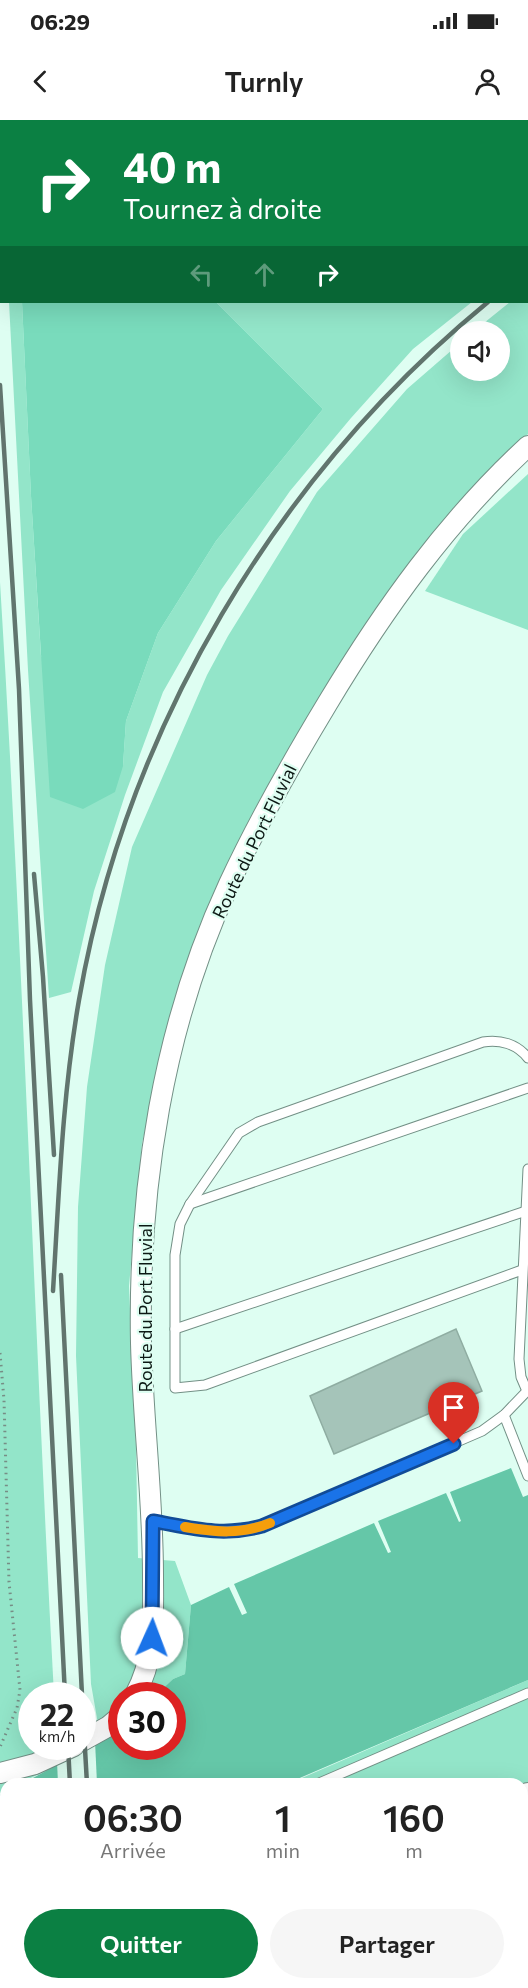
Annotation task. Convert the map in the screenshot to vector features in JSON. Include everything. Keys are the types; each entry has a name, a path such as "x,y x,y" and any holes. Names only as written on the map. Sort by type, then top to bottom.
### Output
{"street":[{"name":"Route du Port Fluvial","path":"141,1682 151,1650 153,1613 153,1521 141,1354 145,1214 154,1140 179,1023 229,885 261,819 361,648 435,545 484,489 528,446"},
{"path":"0,1773 44,1760"}],"lane":[{"path":"522,1270 198,1386 175,1388 176,1244 180,1224 190,1204 240,1133 250,1125 483,1042 508,1043 519,1048 528,1058"},
{"path":"190,1204 528,1088"},
{"path":"153,1521 217,1532 239,1532 262,1526 471,1437 491,1426 504,1415 527,1390 521,1377 519,1359 528,1169"},
{"path":"175,1329 526,1211"},
{"path":"504,1415 528,1476"},
{"path":"331,1778 528,1692"}],"path":[{"path":"0,1353 4,1400 9,1582 20,1690 17,1708 0,1747"}],"shaded area":[{"path":"9,303 22,303 41,656 123,766 126,721 158,633 216,541 323,409 217,303 471,303 413,349 351,418 290,491 221,590 163,692 125,795 94,891 71,992 49,998 28,670"},
{"path":"22,303 217,303 323,409 216,541 158,633 126,721 123,766 115,792 83,809 50,797 31,496"},
{"path":"509,303 528,303 528,434 454,507 345,658 278,770 237,845 183,972 142,1143 129,1286 138,1558 175,1561 191,1605 185,1674 170,1682 108,1682 108,1737 101,1741 96,1712 96,1682 91,1682 76,1356 78,1207 87,1087 105,965 132,847 207,675 228,636 317,492 407,389 450,352 450,381 510,381 510,321 486,321"},
{"path":"528,474 528,630 425,591 463,534"},
{"path":"0,582 53,1682 18,1682 18,1760 56,1760 56,1766 31,1778 0,1778"},
{"path":"511,1468 523,1497 528,1495 528,1680 300,1778 33,1778 66,1760 96,1760 96,1744 108,1737 108,1760 186,1760 186,1682 170,1682 185,1674 191,1605 229,1587 242,1615 247,1613 234,1584 374,1523 388,1553 391,1552 378,1521 446,1493 459,1522 461,1521 450,1492"},
{"path":"528,1680 528,1778 302,1778"}],"pier":[{"path":"61,1760 96,1760 97,1778 58,1778 57,1762"}],"building":[{"path":"456,1329 482,1391 334,1454 310,1396"}],"railway":[{"path":"53,1291 65,1109 79,1000 101,899 133,801 173,706 222,615 278,528 341,446 411,371 487,303"},
{"path":"0,385 19,689 30,1000 64,1682"},
{"path":"34,874 54,1155"},
{"path":"61,1275 81,1682"},
{"path":"69,1760 70,1778"},
{"path":"86,1760 87,1778"}],"slow traffic":[{"path":"185,1527 227,1533 270,1523"}],"route":[{"path":"152,1638 153,1521 207,1531 239,1532 262,1526 454,1444"}]}
